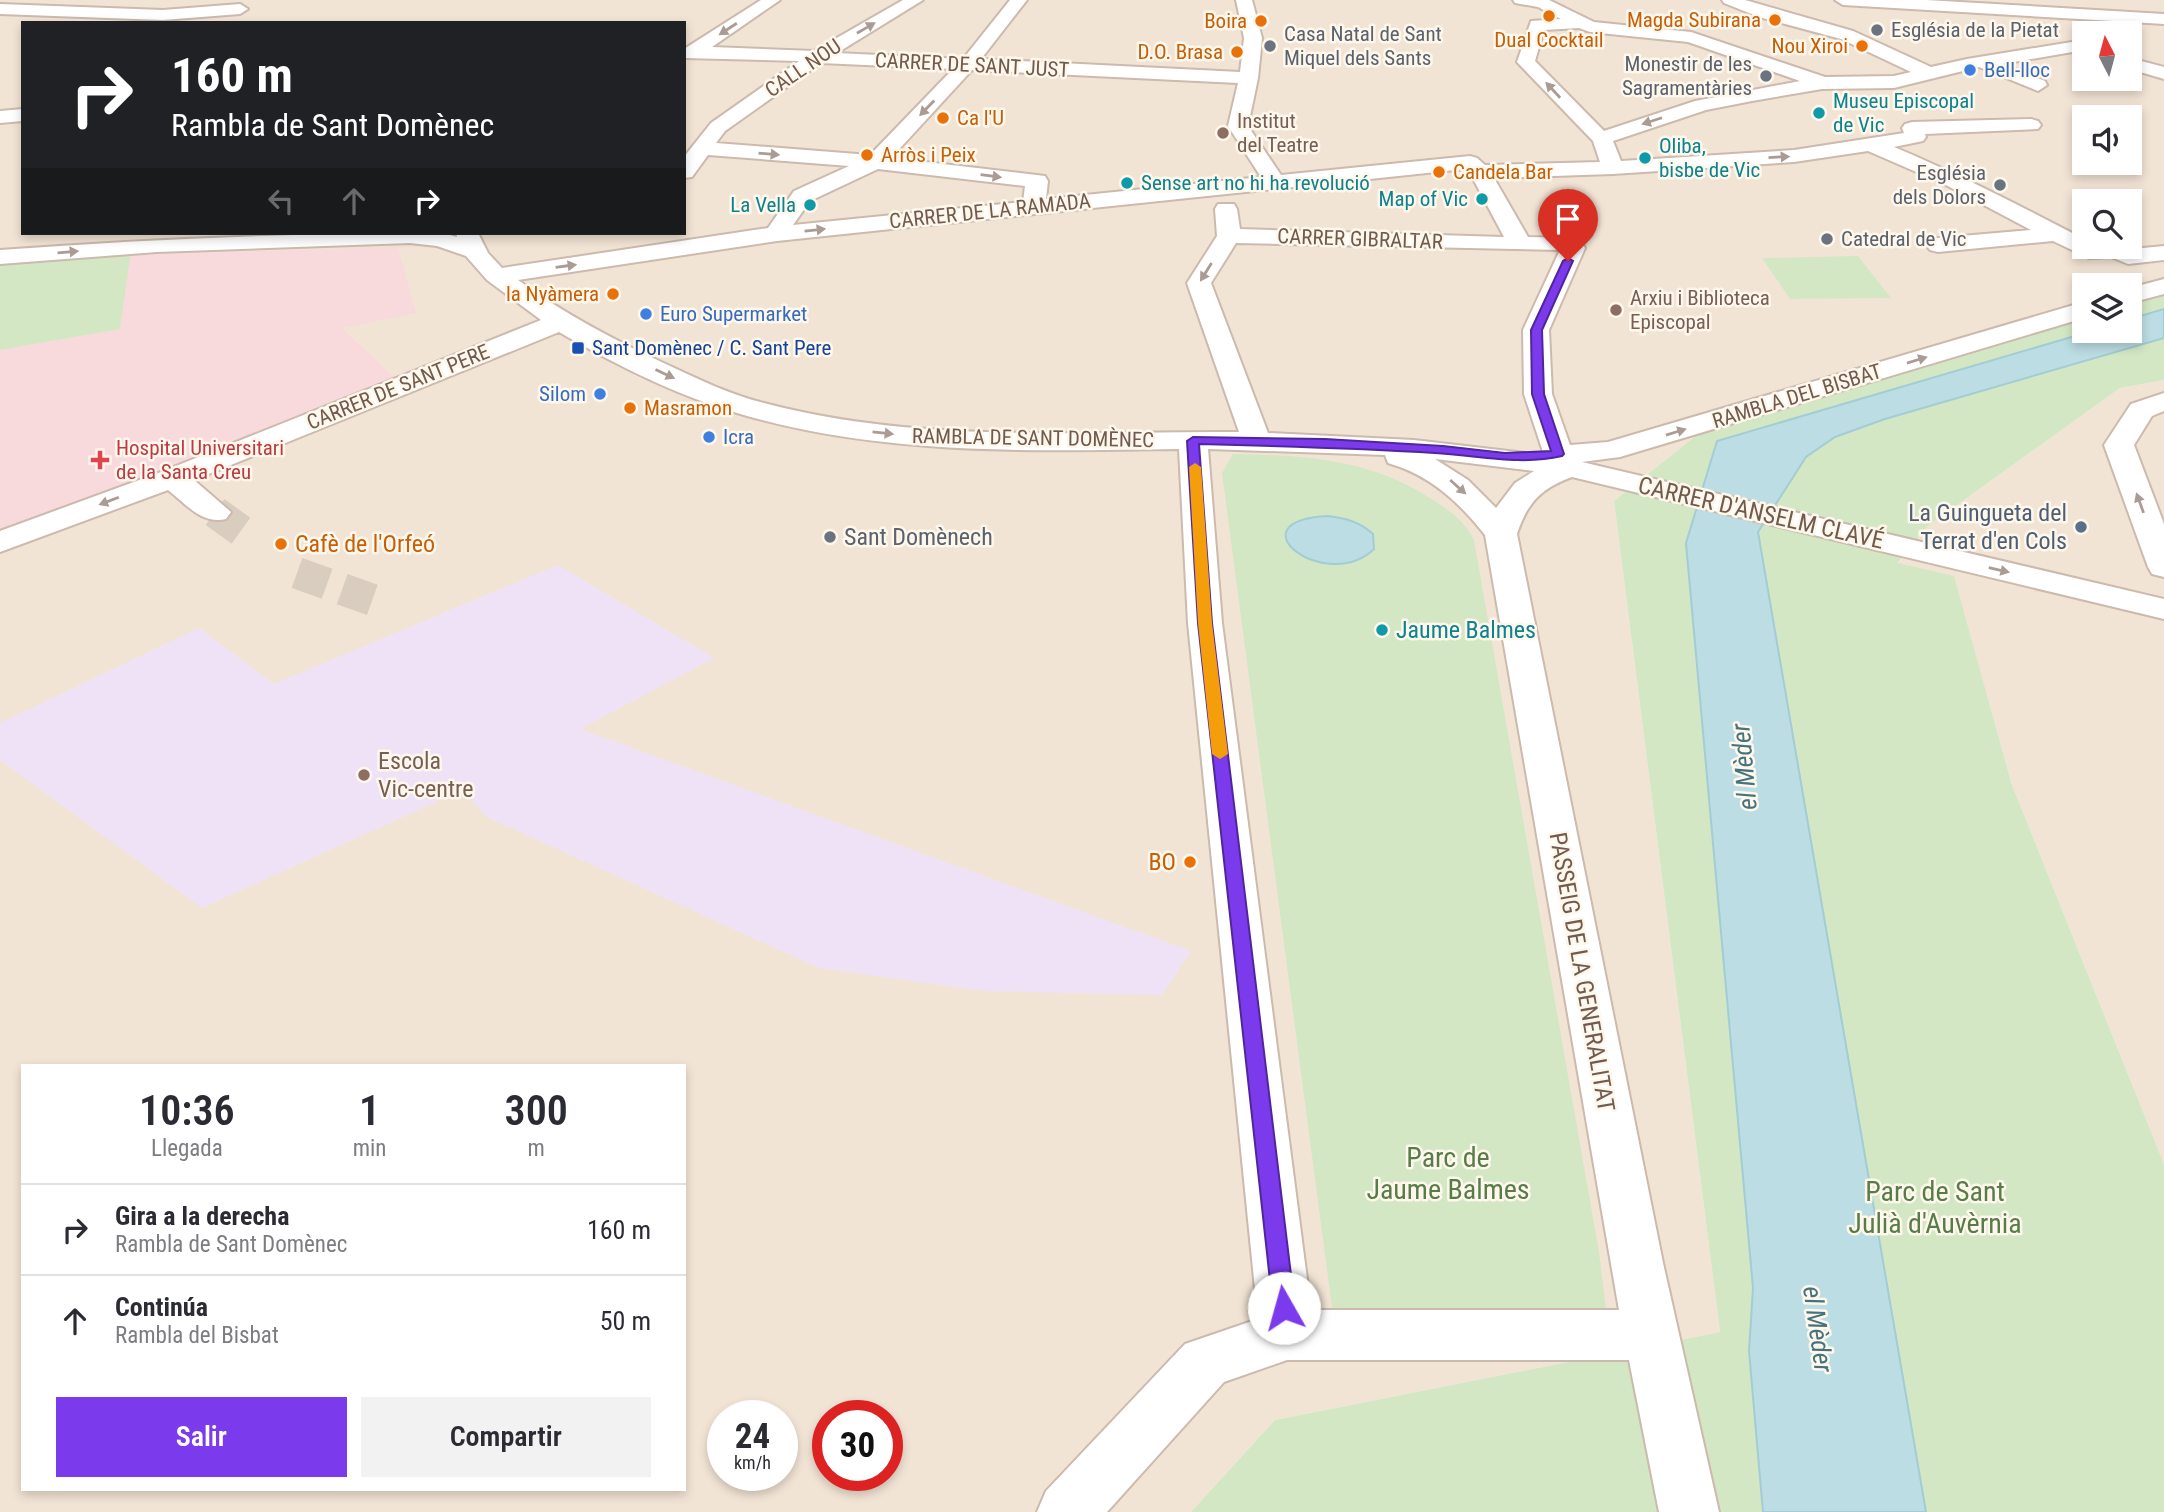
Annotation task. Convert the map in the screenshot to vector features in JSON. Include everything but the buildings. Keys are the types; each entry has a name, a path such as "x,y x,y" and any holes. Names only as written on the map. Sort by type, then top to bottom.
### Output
{"street":[{"path":"689,54 772,0"},
{"name":"CALL NOU","path":"686,169 718,127 817,57 915,0"},
{"path":"777,234 785,218 802,196 875,162 967,65 1019,0"},
{"path":"1244,0 1253,38 1249,78 1238,126 1276,183"},
{"path":"1521,0 1542,3 1579,23"},
{"path":"1730,0 1765,13 1863,41 1928,73"},
{"path":"1843,0 1979,4 2164,19"},
{"path":"1979,4 2027,33 2072,47"},
{"path":"0,9 163,15 240,10"},
{"path":"1614,168 1602,138 1593,132 1527,62 1536,24 1579,23 1623,32 1691,37 1822,83"},
{"path":"2142,33 2164,30"},
{"path":"1602,138 1702,105 1822,83 1894,82 1982,61 2072,48"},
{"name":"CARRER DE SANT JUST","path":"689,54 817,57 1249,78"},
{"path":"1982,61 2038,85"},
{"path":"2142,67 2164,73"},
{"path":"1894,82 1918,111 2031,125"},
{"path":"1520,244 1480,172 1614,168 1794,156 1916,137 1912,128 1918,111"},
{"path":"0,117 21,115"},
{"path":"1870,144 1952,179 2089,251 2115,250 2128,257 2164,253"},
{"path":"701,148 875,162 1037,181 1034,205"},
{"name":"CARRER DE LA RAMADA","path":"498,276 648,244 777,234 1034,205 1470,162 1480,172"},
{"path":"1224,186 1229,236 1199,283 1257,441"},
{"path":"1938,245 2058,234"},
{"path":"0,257 158,239 416,235 469,242"},
{"name":"CARRER GIBRALTAR","path":"1229,236 1571,243 1573,248 1536,330 1538,394 1565,461"},
{"name":"RAMBLA DE SANT DOMÈNEC","path":"469,242 498,276 560,322 719,398 761,411 847,429 942,440 1257,441 1443,450 1565,461 1603,475"},
{"path":"2142,292 2164,286"},
{"name":"RAMBLA DEL BISBAT","path":"1565,461 1610,451 2072,314"},
{"name":"CARRER DE SANT PERE","path":"0,542 172,478 560,322"},
{"path":"2164,401 2140,410 2119,445 2164,567"},
{"path":"1193,441 1205,623 1287,1335"},
{"path":"1325,443 1408,459 1451,480 1480,507 1501,534"},
{"path":"1501,534 1508,509 1522,492 1565,461"},
{"name":"CARRER D'ANSELM CLAVÉ","path":"1603,475 2164,608"},
{"path":"172,478 215,512"},
{"name":"PASSEIG DE LA GENERALITAT","path":"1501,534 1634,1249 1689,1512"},
{"path":"1067,1512 1205,1362 1287,1335 1652,1335"}],"shaded area":[{"path":"0,0 2164,0 2164,282 2142,289 2142,273 2072,273 2072,311 1703,430 1614,501 1720,1332 1275,1420 1191,1512 0,1512"},
{"name":"Hospital Universitari de la Santa Creu","path":"398,247 416,313 342,328 400,383 0,536 0,350 120,329 130,255"},
{"path":"2164,380 2164,1164 2012,785 1954,577 1898,564 1928,526 2120,388"},
{"name":"Escola Vic-centre","path":"558,565 714,658 580,729 1191,951 1162,995 984,991 819,968 487,817 462,790 202,908 0,760 0,723 199,628 274,684"}],"green space":[{"path":"131,251 120,329 0,350 0,263"},
{"path":"1858,256 1891,298 1790,299 1762,258"},
{"name":"Parc de Sant Julià d'Auvèrnia","path":"2164,282 2164,380 2120,388 1928,526 1898,563 1954,576 2012,785 2164,1164 2164,1512 1191,1512 1275,1420 1720,1332 1614,501 1703,430 2072,311 2072,343 2142,343 2142,289"},
{"name":"Parc de Jaume Balmes","path":"1233,454 1311,458 1362,468 1386,476 1410,486 1446,508 1474,540 1599,1252 1606,1309 1332,1308 1222,473"}],"water":[{"name":"el Mèder","path":"2164,309 2164,338 1885,419 1835,437 1806,457 1758,532 1926,1512 1763,1512 1749,1351 1753,1288 1686,543 1717,441 2072,337 2072,343 2142,343 2142,315"},
{"path":"1328,516 1363,526 1373,534 1374,549 1354,561 1333,564 1313,560 1296,552 1287,541 1287,530 1300,521"}],"tunnel":[{"path":"215,512 247,535"},
{"path":"297,573 381,603"}],"slow traffic":[{"path":"1195,467 1205,623 1220,754"}],"place":[{"name":"Dual Cocktail","path":"1549,16"},
{"name":"Magda Subirana","path":"1775,20"},
{"name":"Boira","path":"1261,21"},
{"name":"Església de la Pietat","path":"1877,30"},
{"name":"Casa Natal de Sant Miquel dels Sants","path":"1270,46"},
{"name":"Nou Xiroi","path":"1862,46"},
{"name":"D.O. Brasa","path":"1237,52"},
{"name":"Bell-lloc","path":"1970,70"},
{"name":"Monestir de les Sagramentàries","path":"1766,76"},
{"name":"Museu Episcopal de Vic","path":"1819,113"},
{"name":"Ca l'U","path":"943,118"},
{"name":"Institut del Teatre","path":"1223,133"},
{"name":"Arròs i Peix","path":"867,155"},
{"name":"Oliba, bisbe de Vic","path":"1645,158"},
{"name":"Candela Bar","path":"1439,172"},
{"name":"Sense art no hi ha revolució","path":"1127,183"},
{"name":"Església dels Dolors","path":"2000,185"},
{"name":"Map of Vic","path":"1482,199"},
{"name":"La Vella","path":"810,205"},
{"name":"Catedral de Vic","path":"1827,239"},
{"name":"la Nyàmera","path":"613,294"},
{"name":"Arxiu i Biblioteca Episcopal","path":"1616,310"},
{"name":"Euro Supermarket","path":"646,314"},
{"name":"Sant Domènec / C. Sant Pere","path":"578,348"},
{"name":"Silom","path":"600,394"},
{"name":"Masramon","path":"630,408"},
{"name":"Icra","path":"709,437"},
{"name":"Hospital Universitari de la Santa Creu","path":"100,460"},
{"name":"La Guingueta del Terrat d'en Cols","path":"2081,527"},
{"name":"Sant Domènech","path":"830,537"},
{"name":"Cafè de l'Orfeó","path":"281,544"},
{"name":"Jaume Balmes","path":"1382,630"},
{"name":"Escola Vic-centre","path":"364,775"},
{"name":"BO","path":"1190,862"}],"route":[{"path":"1284,1308 1205,623 1193,441 1325,443 1443,450 1505,457 1558,454 1538,394 1536,330 1568,261"}]}
